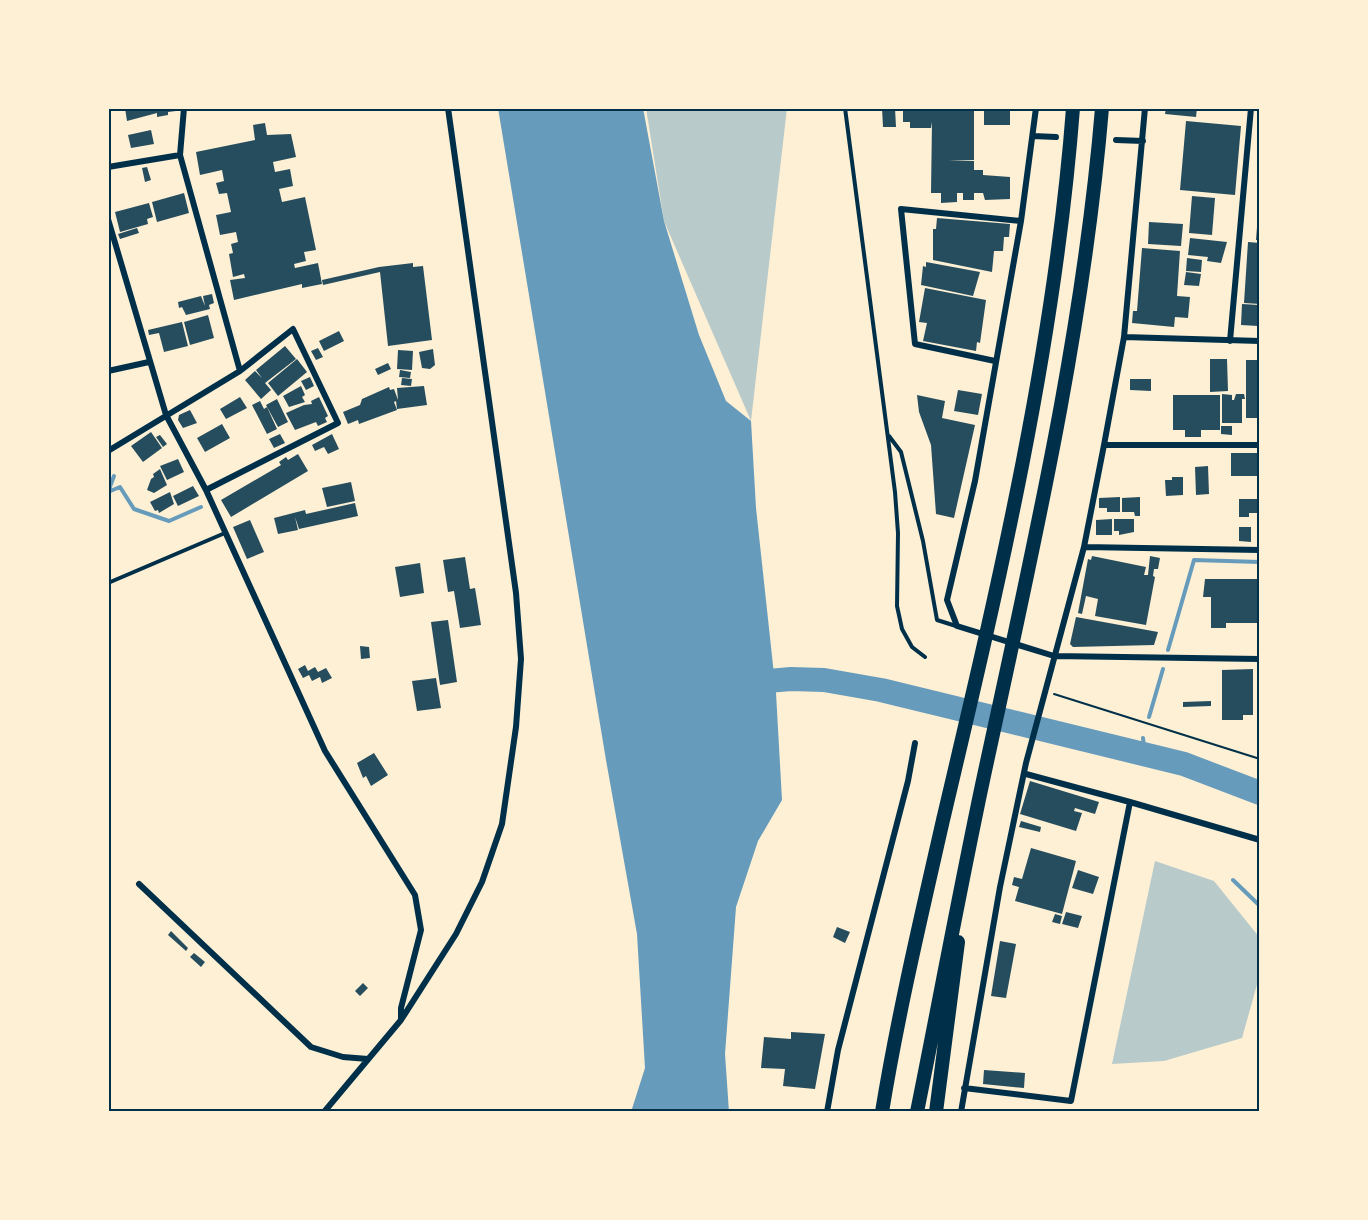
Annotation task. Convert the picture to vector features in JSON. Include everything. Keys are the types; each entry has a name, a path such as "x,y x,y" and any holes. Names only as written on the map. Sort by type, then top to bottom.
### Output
{"highway":[{"path":"881,1112 921,916 1013,510 1052,286 1073,108"},
{"path":"917,1112 983,783 1017,632 1081,290 1102,108"},
{"path":"936,1112 972,841 983,783"}],"street":[{"path":"184,108 180,155 240,371"},
{"path":"324,1112 401,1020 456,934 482,882 502,824 516,727 521,659 516,593 448,108"},
{"path":"1036,108 1021,221 975,481 947,600 957,626 1054,656 1260,659"},
{"path":"961,1112 1000,887 1026,774 1026,763 1084,547 1104,446 1124,337 1146,108"},
{"path":"1230,341 1251,108"},
{"path":"1033,135 1056,137"},
{"path":"1116,140 1143,141"},
{"path":"108,167 180,155"},
{"path":"995,361 915,344 901,209 1021,221"},
{"path":"108,219 166,415 206,490 325,751 415,895 421,930 401,1008 401,1020"},
{"path":"108,450 240,371 293,329 338,423 206,490"},
{"path":"1124,337 1260,341"},
{"path":"108,371 149,362"},
{"path":"1104,446 1260,445"},
{"path":"1084,547 1260,550"},
{"path":"827,1112 838,1050 909,781 915,742"},
{"path":"1026,774 1260,840"},
{"path":"964,1088 1071,1101 1130,802"},
{"path":"139,884 311,1047 343,1057 368,1059"}],"lane":[{"path":"845,108 888,435 898,532 897,606 902,628 912,647 925,657"},
{"path":"888,435 901,452 923,542 937,620 957,626"},
{"path":"108,583 225,532"}],"path":[{"path":"1045,695 1260,759"}],"shaded area":[{"path":"646,108 787,108 751,421 664,221"},
{"path":"1155,861 1214,881 1260,938 1260,974 1242,1038 1164,1061 1112,1064"}],"water":[{"path":"498,108 643,108 664,221 699,335 726,401 751,421 756,508 776,693 782,800 758,841 736,907 725,1054 729,1112 631,1112 645,1068 637,934"}],"building":[{"path":"125,108 175,108 176,111 168,112 168,115 157,117 157,113 127,121"},
{"path":"882,108 895,108 896,127 883,127"},
{"path":"903,108 974,108 974,160 948,161 974,161 974,170 983,170 983,175 1010,177 1010,199 985,200 983,193 974,193 974,200 963,200 963,193 957,193 957,202 941,203 941,193 931,193 932,122 931,128 910,128 910,122 903,122"},
{"path":"984,108 1010,108 1010,125 984,125"},
{"path":"1166,108 1197,108 1196,117 1165,114"},
{"path":"1186,121 1241,126 1235,195 1180,190"},
{"path":"265,123 267,135 291,134 296,157 273,162 275,172 290,169 293,186 279,189 282,202 305,197 316,250 304,252 306,261 294,264 295,268 318,263 322,284 302,288 302,284 234,300 230,280 245,278 244,274 233,277 229,254 233,253 231,244 238,242 236,232 220,235 216,215 231,212 227,193 219,194 216,183 224,181 222,170 200,175 196,152 255,140 253,125"},
{"path":"151,130 154,144 131,148 128,135"},
{"path":"147,167 151,180 145,182 142,168"},
{"path":"184,193 189,213 157,222 152,202"},
{"path":"1192,196 1215,198 1212,235 1189,233"},
{"path":"149,203 153,217 147,219 148,224 120,232 115,212"},
{"path":"1258,214 1260,214 1260,240 1256,240"},
{"path":"937,218 1010,224 1009,237 1004,237 1003,251 994,251 992,272 933,260 933,229 936,229"},
{"path":"1149,222 1183,224 1181,246 1148,244"},
{"path":"137,228 139,233 120,239 118,234"},
{"path":"1190,238 1227,242 1221,263 1207,261 1208,257 1188,255"},
{"path":"1248,242 1260,243 1260,304 1244,303"},
{"path":"1142,248 1180,251 1177,296 1190,297 1188,318 1175,317 1174,327 1132,323 1133,311 1137,311"},
{"path":"1187,258 1202,260 1201,272 1186,271"},
{"path":"926,262 980,272 973,296 921,285 923,266 926,267"},
{"path":"413,263 413,267 423,266 432,340 388,346 380,272 323,285 322,280 379,267"},
{"path":"1186,272 1201,274 1199,286 1184,285"},
{"path":"925,288 986,300 980,343 977,342 976,351 923,341 927,323 919,322"},
{"path":"212,294 214,303 209,305 210,309 186,315 182,307 179,308 178,302 201,296 205,306 203,296"},
{"path":"1242,304 1259,305 1258,326 1241,325"},
{"path":"208,315 214,338 190,345 184,322"},
{"path":"182,322 188,346 164,352 159,333 149,335 148,330"},
{"path":"339,331 344,341 324,351 319,341"},
{"path":"285,346 296,359 265,383 271,390 261,399 245,380 255,371 262,378 256,370"},
{"path":"318,348 323,357 316,360 311,351"},
{"path":"433,349 435,365 430,369 422,368 419,352"},
{"path":"398,350 413,351 412,370 397,369"},
{"path":"297,359 307,372 278,396 268,383"},
{"path":"1210,359 1227,359 1228,391 1210,392"},
{"path":"1246,360 1260,360 1258,418 1246,418"},
{"path":"388,363 391,369 378,375 375,369"},
{"path":"400,370 411,372 410,378 399,377"},
{"path":"310,377 314,386 306,390 301,381"},
{"path":"402,378 412,379 411,386 401,385"},
{"path":"1130,379 1151,379 1151,391 1130,390"},
{"path":"301,386 305,402 289,407 283,396"},
{"path":"424,386 427,405 397,409 396,401 394,402 397,410 359,424 358,420 348,424 343,412 360,405 362,399 389,387 390,390 394,389 398,400 397,388"},
{"path":"958,390 982,394 978,415 954,411"},
{"path":"1222,394 1232,395 1232,400 1234,400 1236,394 1244,394 1242,423 1222,423"},
{"path":"917,395 945,401 942,418 975,425 954,518 936,514 931,445 919,412"},
{"path":"1173,395 1220,395 1220,430 1201,430 1201,437 1185,437 1185,430 1173,430"},
{"path":"240,397 247,408 226,419 220,409"},
{"path":"319,397 328,416 325,418 327,422 318,426 316,422 295,430 286,413 312,404 311,401"},
{"path":"277,399 288,422 278,427 266,405"},
{"path":"260,401 264,409 267,407 277,429 267,434 252,405"},
{"path":"190,410 197,423 183,428 178,420 179,415"},
{"path":"222,424 230,438 205,452 197,438"},
{"path":"1221,426 1232,426 1232,435 1221,434"},
{"path":"151,432 162,448 143,462 131,446"},
{"path":"280,434 285,443 274,448 269,439"},
{"path":"332,434 339,449 328,454 324,447 315,451 312,445"},
{"path":"160,435 167,444 163,447 156,437"},
{"path":"1231,453 1260,453 1260,476 1231,476"},
{"path":"298,454 308,471 231,517 221,500 281,465 279,462 286,457 288,460"},
{"path":"178,459 184,472 167,480 160,466"},
{"path":"1208,466 1209,494 1196,495 1195,467"},
{"path":"160,469 167,485 154,493 147,490 154,477 153,474"},
{"path":"1172,477 1183,477 1183,495 1166,496 1165,480 1172,480"},
{"path":"351,482 355,501 327,507 322,488"},
{"path":"193,486 199,496 178,506 173,496"},
{"path":"170,492 174,504 159,513 158,510 155,511 150,502"},
{"path":"1120,497 1120,512 1107,512 1107,508 1099,508 1099,498"},
{"path":"1140,497 1140,516 1135,516 1134,512 1122,512 1122,498"},
{"path":"1239,499 1257,499 1257,513 1249,513 1249,517 1239,517"},
{"path":"355,503 358,516 299,529 295,517 298,530 278,534 274,518 305,510 306,514"},
{"path":"1112,519 1112,535 1096,535 1096,520"},
{"path":"1114,519 1134,519 1134,532 1119,535 1119,531 1114,531"},
{"path":"250,520 264,552 247,559 233,527"},
{"path":"1239,527 1251,527 1251,542 1239,541"},
{"path":"1092,556 1146,567 1144,575 1148,575 1150,556 1160,558 1158,569 1154,569 1153,576 1155,577 1146,625 1095,616 1098,599 1086,596 1082,614 1078,613 1088,559 1091,560"},
{"path":"465,557 470,589 475,588 481,625 460,628 454,591 448,592 443,560"},
{"path":"420,563 424,593 400,597 395,567"},
{"path":"1205,579 1260,579 1260,623 1226,623 1226,628 1211,628 1211,597 1203,597"},
{"path":"1076,617 1158,632 1154,645 1073,647 1070,644"},
{"path":"448,620 457,682 440,685 431,622"},
{"path":"360,646 369,647 370,658 361,659"},
{"path":"305,665 308,671 315,667 318,672 326,668 332,678 322,683 320,677 312,681 309,675 303,678 298,669"},
{"path":"1253,669 1253,715 1243,715 1243,720 1222,720 1222,670"},
{"path":"436,678 441,708 417,711 412,681"},
{"path":"1211,701 1211,706 1183,707 1183,702"},
{"path":"374,753 388,775 371,786 366,776 363,778 357,763"},
{"path":"1030,781 1099,802 1095,814 1075,808 1074,811 1082,813 1076,831 1020,814"},
{"path":"1021,821 1041,827 1040,832 1019,827"},
{"path":"1031,848 1076,861 1062,914 1015,901 1019,887 1012,885 1014,877 1022,879"},
{"path":"1078,870 1099,877 1093,894 1072,888"},
{"path":"1066,912 1082,916 1078,928 1062,924"},
{"path":"1055,914 1062,916 1060,924 1052,922"},
{"path":"837,927 850,932 845,943 833,937"},
{"path":"171,931 188,948 186,951 168,935"},
{"path":"1000,941 1016,944 1006,998 991,996"},
{"path":"194,953 205,962 201,967 190,957"},
{"path":"363,983 368,988 360,996 355,991"},
{"path":"791,1032 825,1034 815,1089 783,1086 785,1069 761,1068 764,1037 791,1039"},
{"path":"984,1070 1025,1073 1024,1088 983,1084"}],"waterway":[{"path":"108,492 114,476"},
{"path":"108,492 120,487 134,509 169,521 201,507"},
{"path":"1168,650 1194,560 1260,562"},
{"path":"1149,717 1163,669"},
{"path":"744,683 791,679 824,680 881,690 1184,764 1260,793"},
{"path":"1143,738 1145,755"},
{"path":"1233,880 1260,906"}]}
